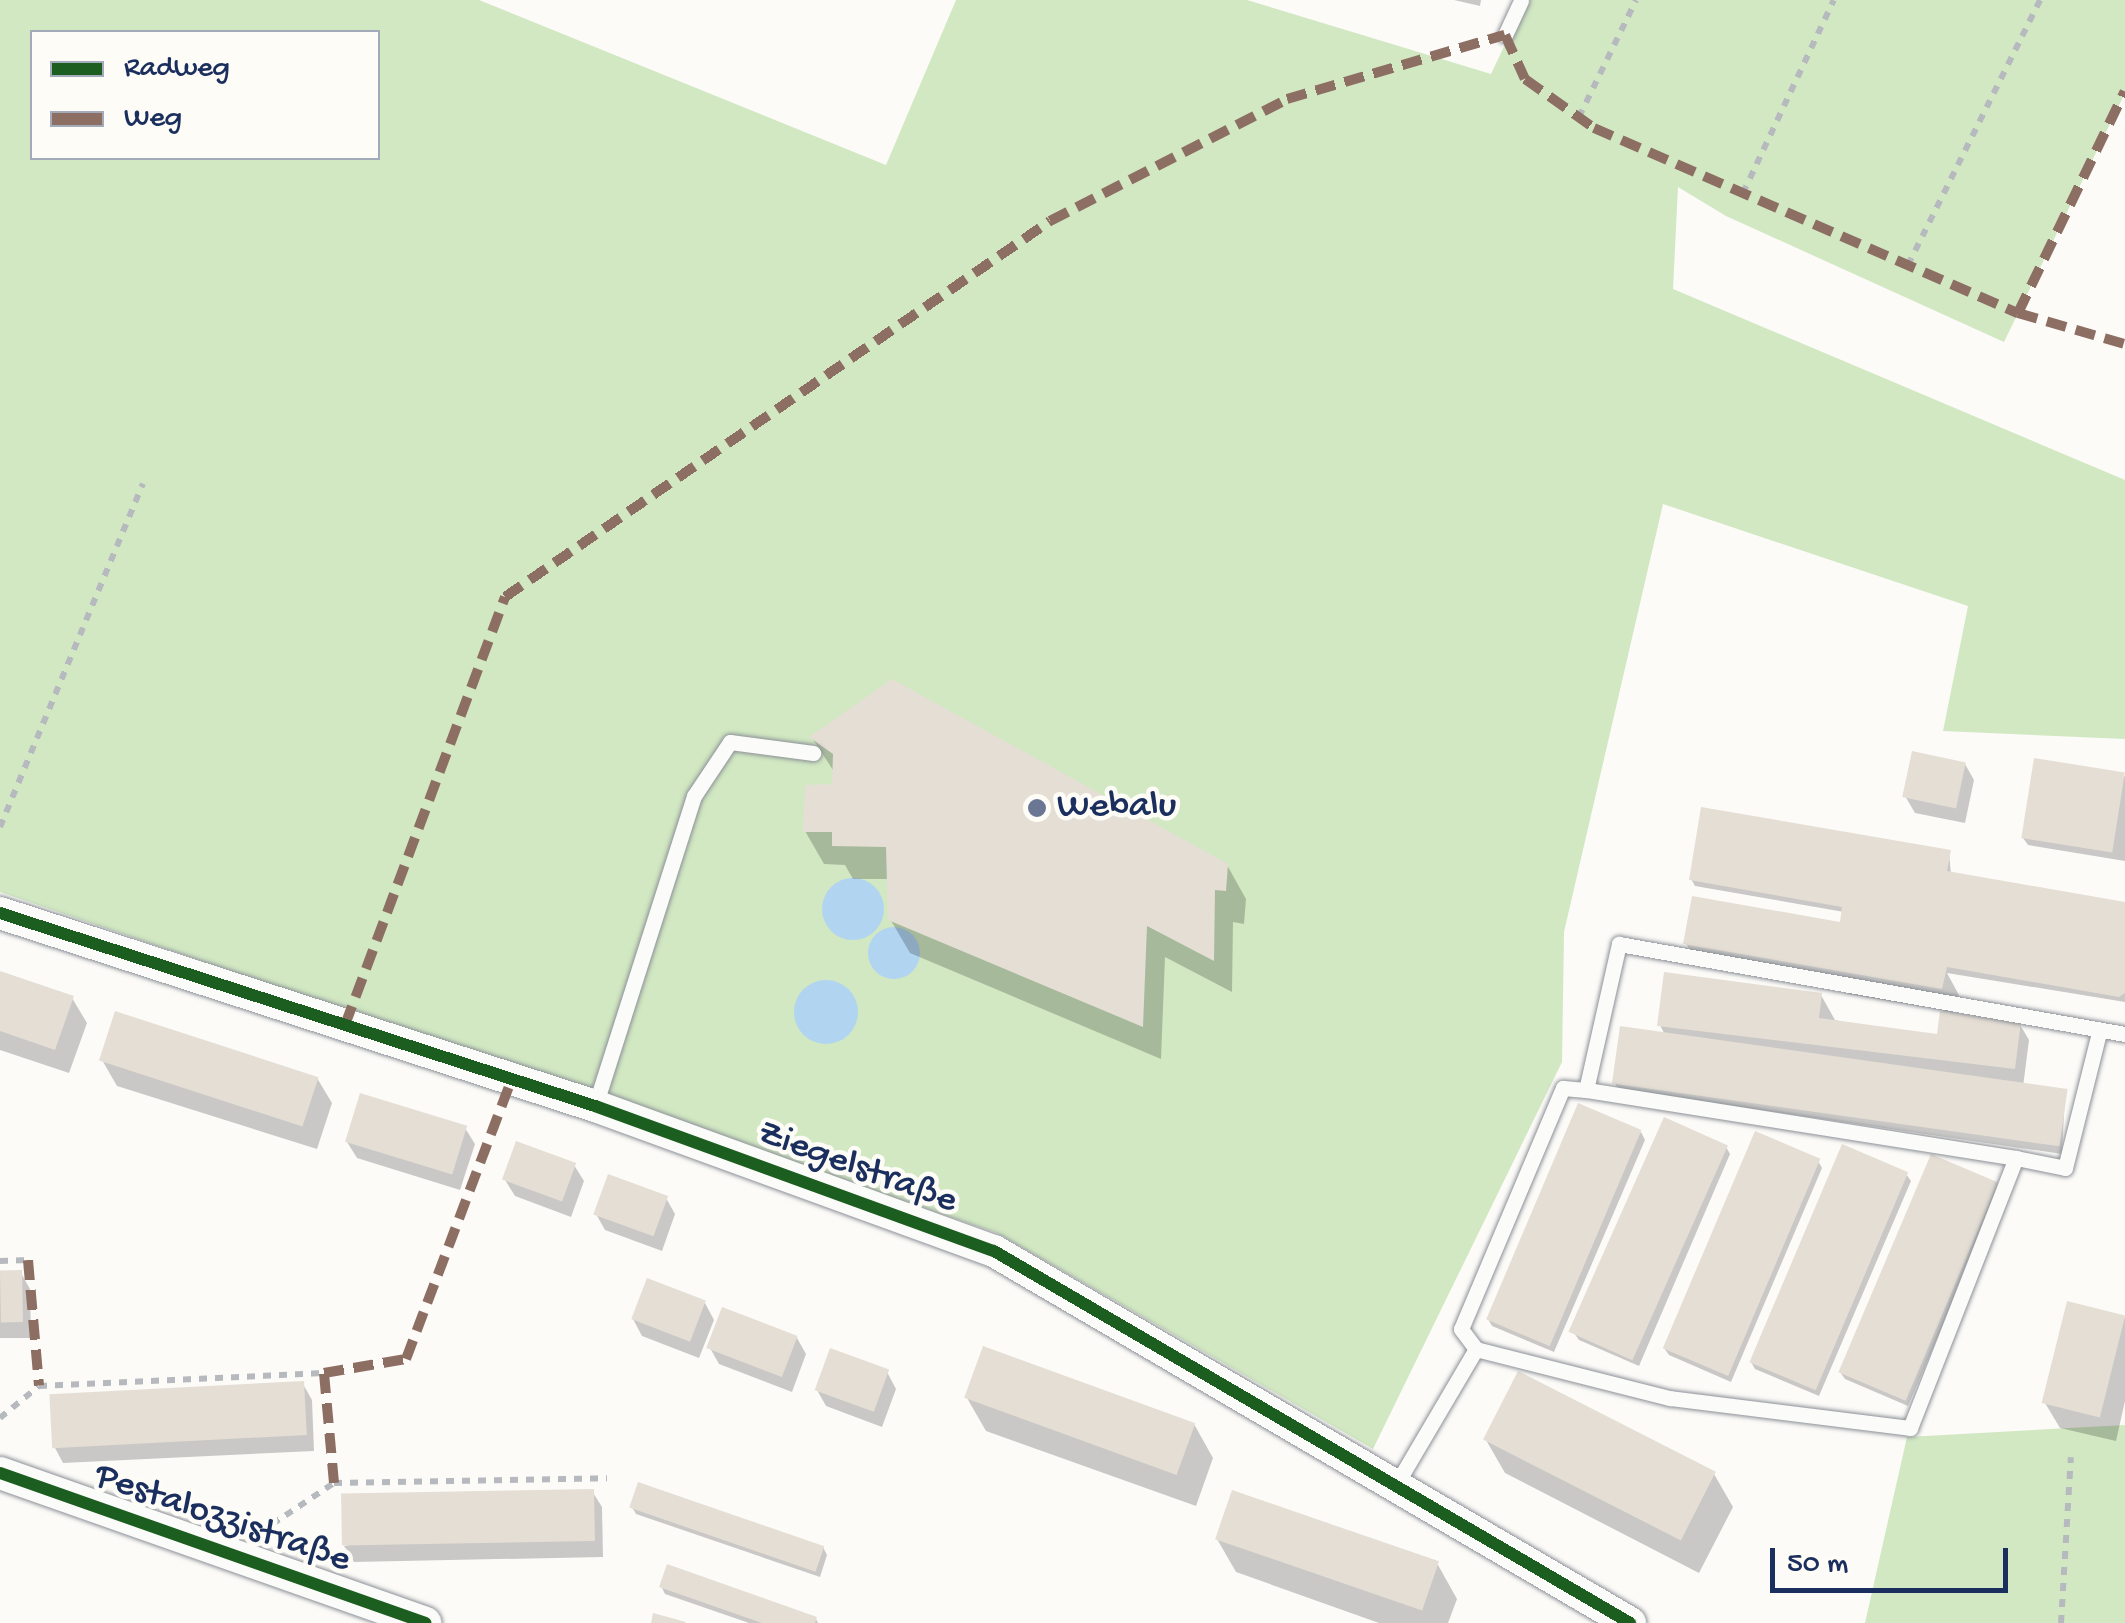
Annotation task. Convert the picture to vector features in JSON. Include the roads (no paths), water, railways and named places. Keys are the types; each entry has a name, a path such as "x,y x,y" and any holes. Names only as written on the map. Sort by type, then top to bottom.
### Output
{"street":[{"name":"Ziegelstraße","path":"0,913 595,1106 994,1250 1630,1623"},
{"name":"Pestalozzistraße","path":"0,1472 425,1623"}],"lane":[{"path":"1505,35 1521,0"},
{"path":"595,1106 694,796 730,742 813,753"},
{"path":"1586,1090 1619,944 2099,1033 2125,1034"},
{"path":"2016,1158 1910,1428 1670,1398 1476,1349 1461,1329 1563,1088 2016,1158 2065,1168 2099,1033"},
{"path":"1397,1483 1476,1349"}],"water":[{"path":"853,878 875,887 884,909 875,931 853,940 831,931 822,909 831,887"},
{"path":"894,927 913,934 920,953 913,972 894,979 875,972 868,953 875,934"},
{"path":"826,980 849,989 858,1012 849,1035 826,1044 803,1035 794,1012 803,989"}],"place":[{"name":"Webalu","path":"1037,808"}]}
